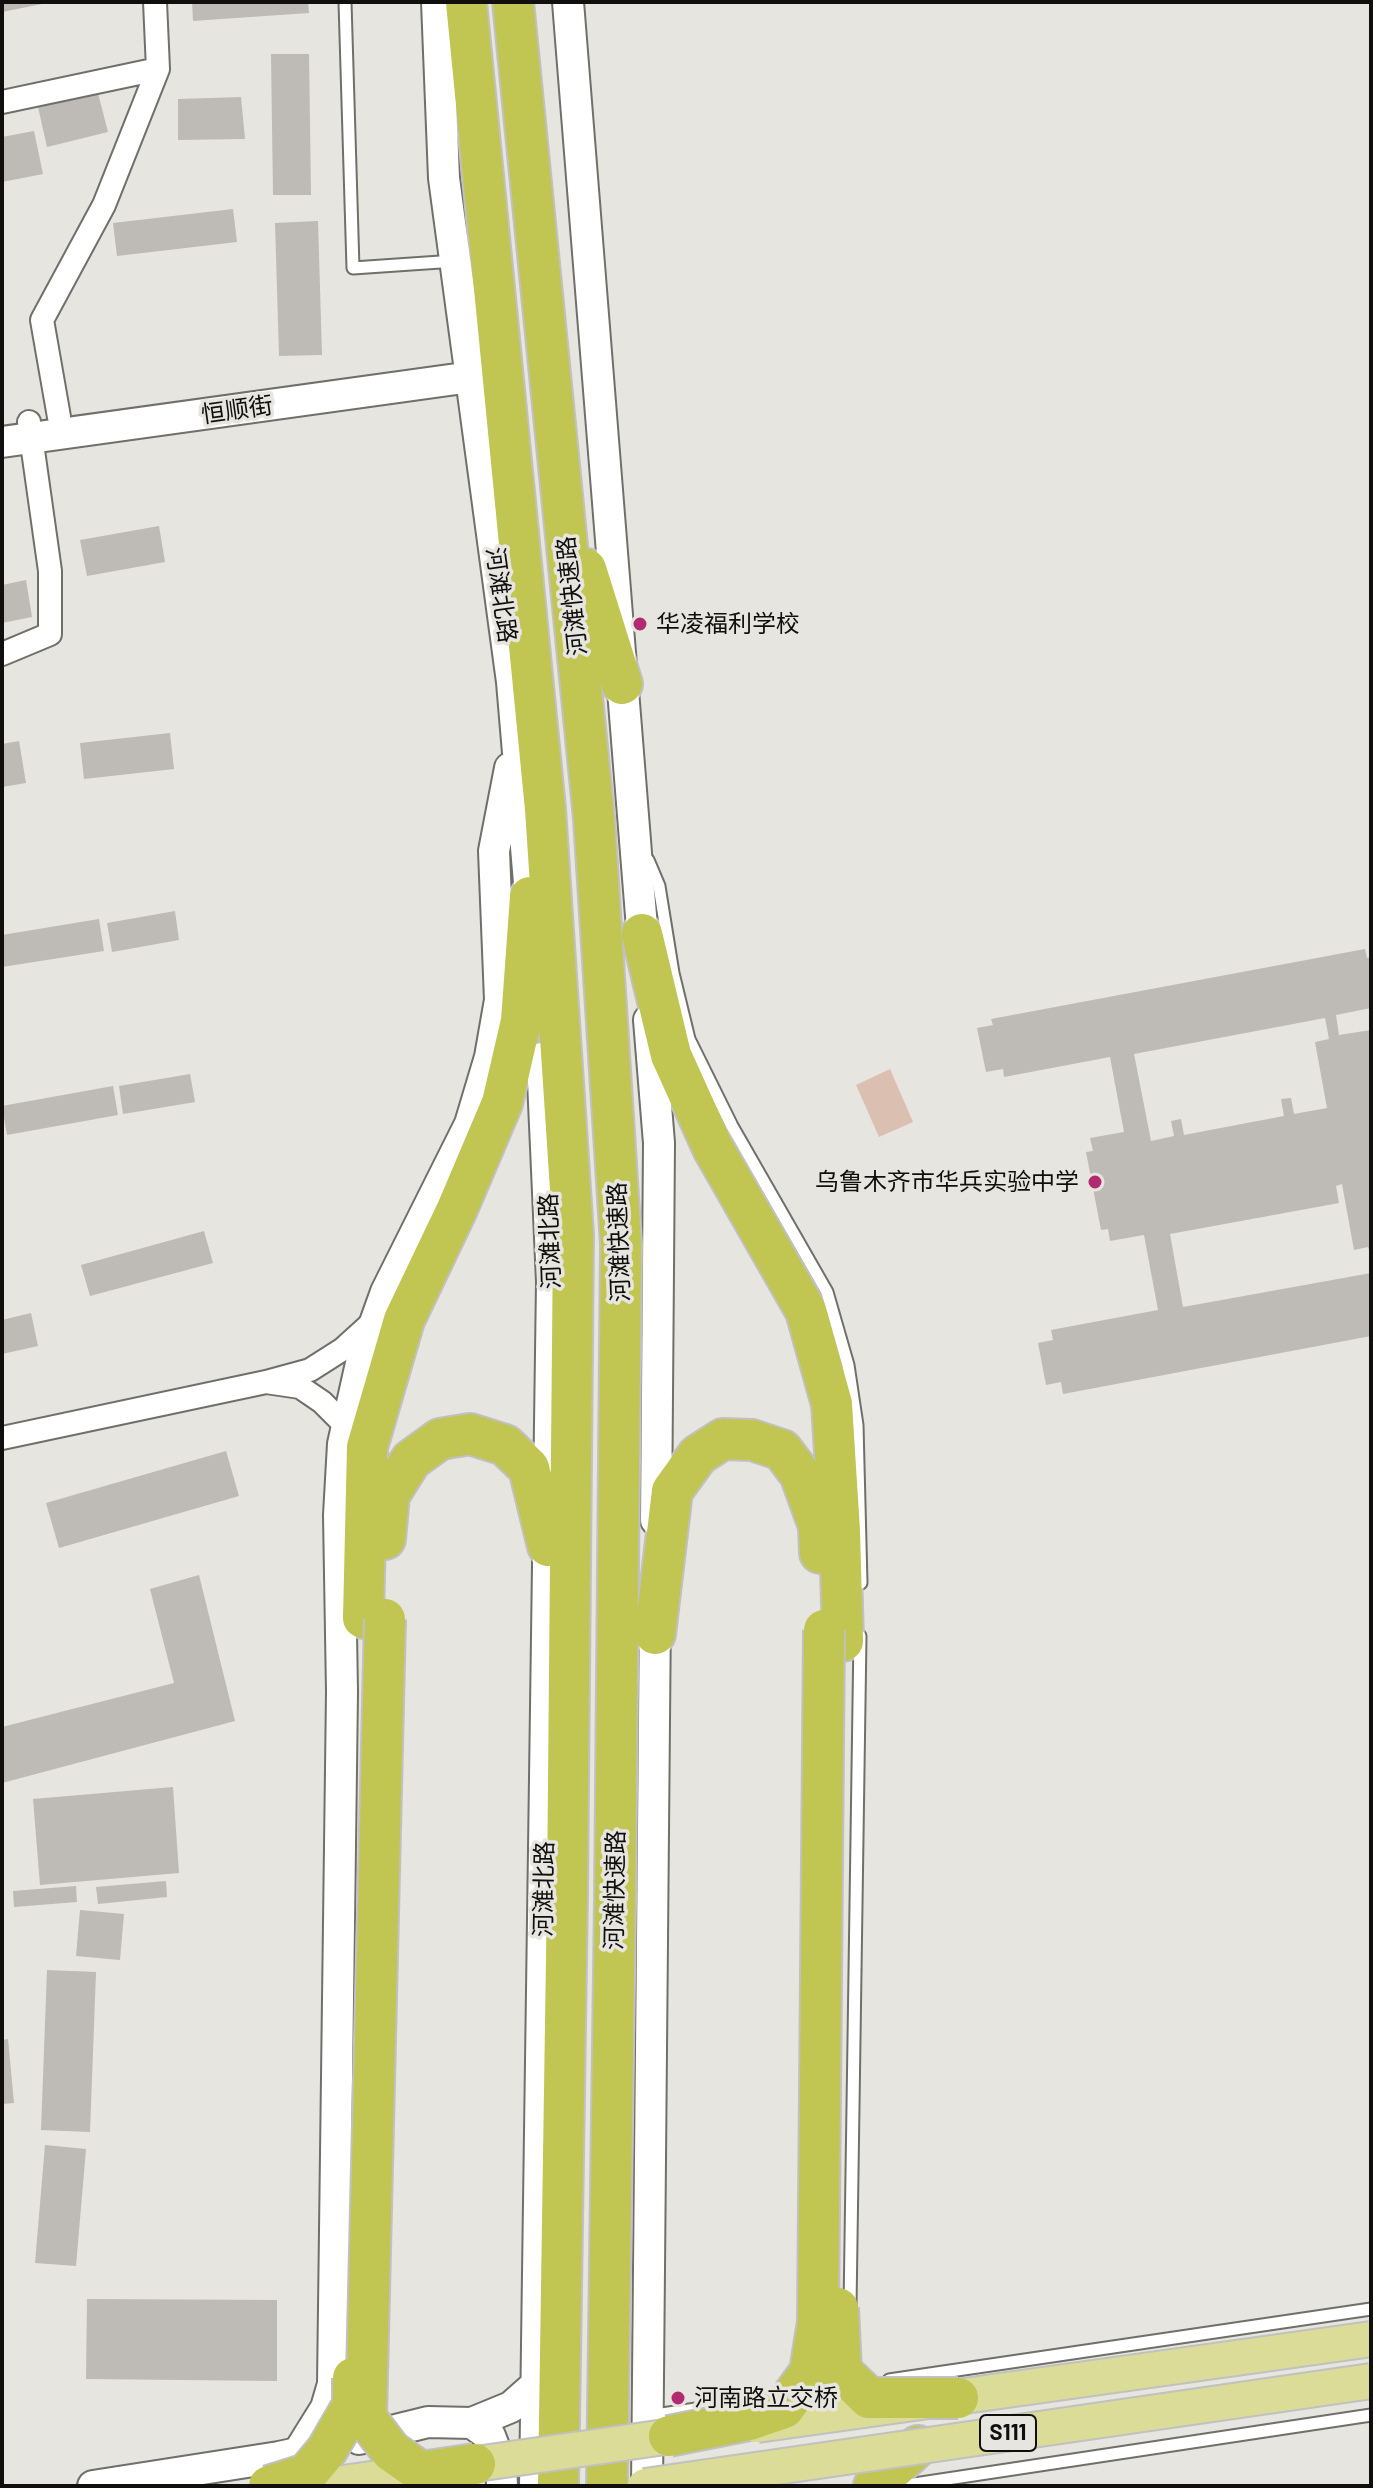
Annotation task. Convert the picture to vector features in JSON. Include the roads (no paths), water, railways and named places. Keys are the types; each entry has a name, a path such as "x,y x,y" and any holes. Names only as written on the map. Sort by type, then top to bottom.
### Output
{"highway":[{"name":"河滩快速路","path":"466,2 545,809 573,1235 558,2486"},
{"name":"河滩快速路","path":"515,8 594,818 621,1244 607,2486"},
{"path":"508,434 512,682"},
{"path":"561,491 622,684"},
{"path":"488,2475 421,2472 391,2451 366,2418 374,1619 367,1447 404,1320 457,1209 502,1103 521,1021 530,897"},
{"path":"642,934 671,1055 713,1148 806,1311 832,1404 840,1531 842,1634 838,2334 841,2371 869,2398 958,2398"},
{"path":"269,2486 307,2474 327,2450 353,2405 374,1619 389,1495 411,1460 440,1439 470,1434 505,1445 529,1468 548,1546"},
{"path":"655,1634 672,1491 698,1455 723,1439 752,1440 782,1450 800,1474 819,1526 842,1634 818,2322 810,2372 784,2408 749,2420 658,2426"},
{"path":"874,2486 918,2446"}],"main road":[{"name":"S111","path":"322,2486 488,2475 658,2426 958,2398 1371,2339"},
{"name":"S111","path":"646,2486 740,2480 918,2446 1371,2381"}],"street":[{"path":"59,417 42,320 104,205 158,69 155,2"},
{"name":"河滩北路","path":"437,2 444,178 512,682 540,1017 552,1282 535,2486"},
{"path":"568,2 659,1143 655,1634 658,2426 646,2486"},
{"path":"2,102 158,69"},
{"name":"恒顺街","path":"16,432 59,417 470,369"},
{"name":"恒顺街","path":"16,432 470,369"},
{"path":"2,654 50,634 50,571 16,432"},
{"path":"298,2453 326,2408 333,2384 342,1692 338,1528 343,1444 362,1359 386,1292 470,1124 490,1057 500,1000 494,851 516,731"},
{"path":"2,1438 310,1370 343,1349 376,1319"},
{"path":"266,1382 300,1387 322,1402 347,1427"},
{"path":"93,2486 298,2453 428,2422 472,2423 511,2407 537,2384"},
{"path":"472,2423 490,2436 501,2465 488,2475"}],"lane":[{"path":"345,2 353,268 455,261"},
{"path":"634,829 659,886 673,973 689,1039 732,1126 827,1292 848,1365 857,1425 861,1599"},
{"path":"842,1634 850,2346 854,2372 869,2383"},
{"path":"838,2388 1371,2309"},
{"path":"774,2397 806,2392"},
{"path":"658,2426 743,2402"},
{"path":"902,2486 1371,2415"}],"place":[{"name":"华凌福利学校","path":"640,624"},
{"name":"乌鲁木齐市华兵实验中学","path":"1095,1182"},
{"name":"河南路立交桥","path":"678,2398"}]}
